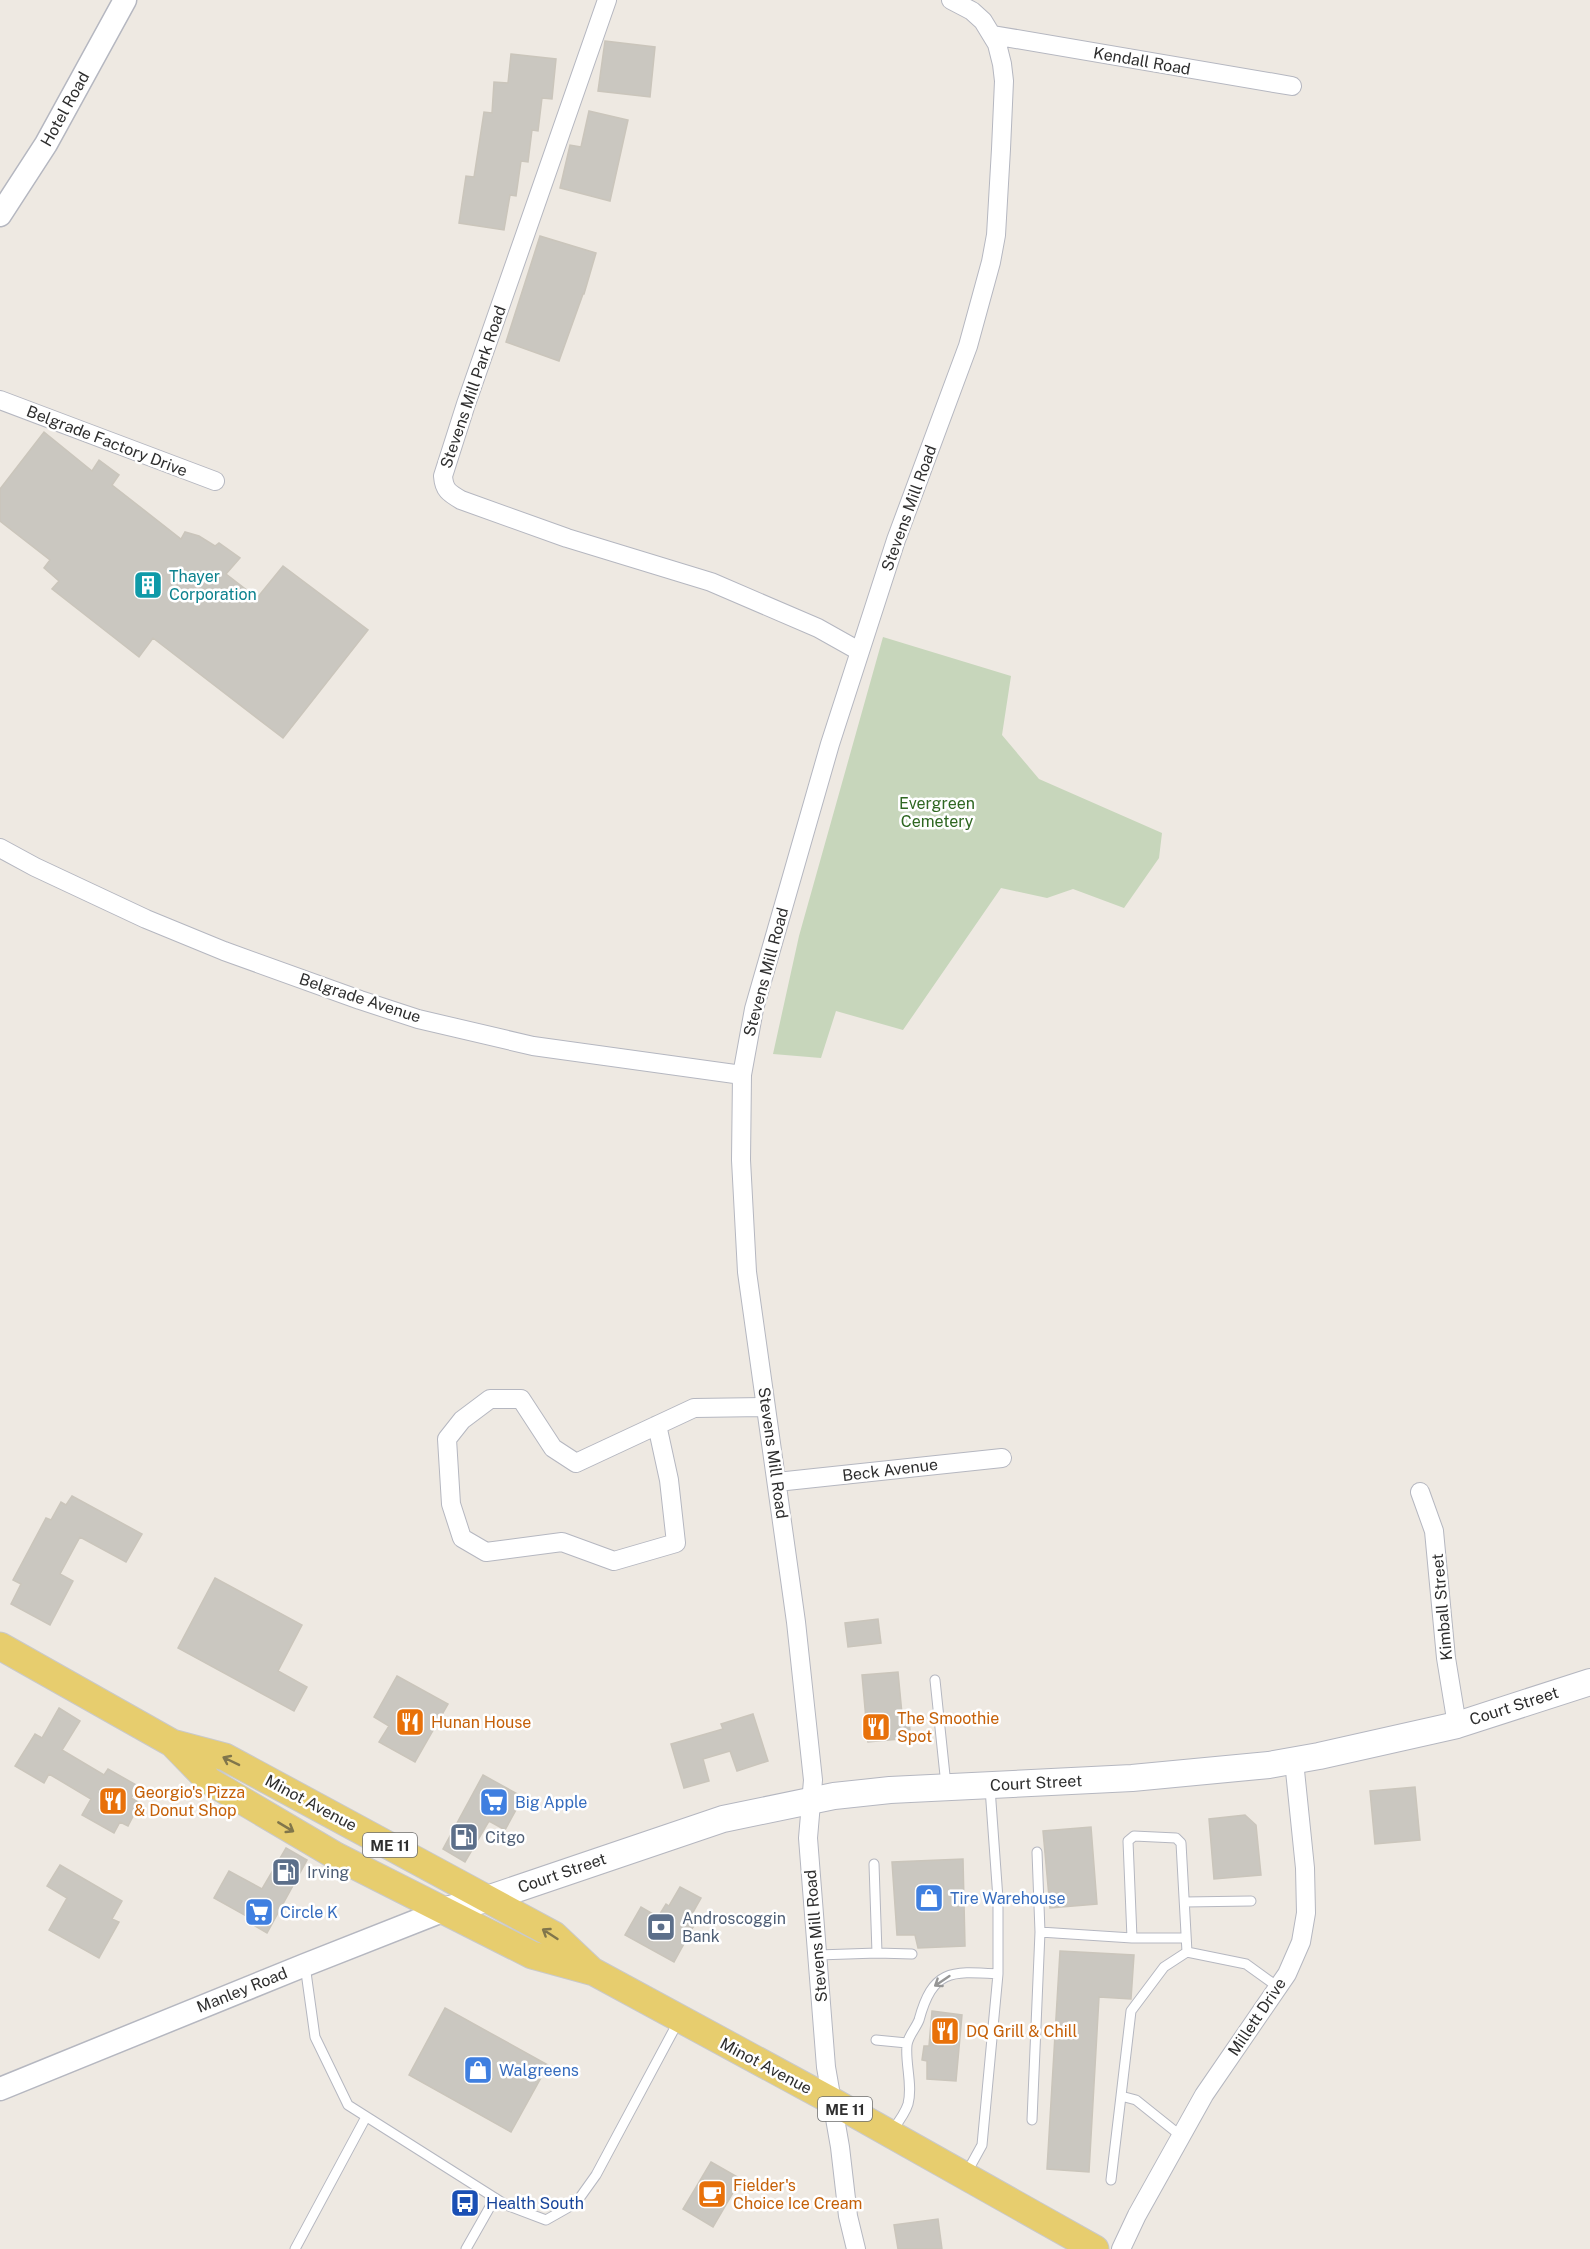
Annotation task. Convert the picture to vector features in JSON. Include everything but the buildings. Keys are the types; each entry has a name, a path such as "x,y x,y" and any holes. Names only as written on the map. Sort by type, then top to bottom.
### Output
{"main road":[{"name":"Minot Avenue","path":"0,1646 172,1743 225,1757 554,1935 594,1972"},
{"name":"Court Street","path":"487,1899 723,1819 811,1801 890,1790 1132,1778 1209,1772 1294,1761 1457,1725 1590,1682"},
{"name":"Minot Avenue","path":"172,1743 209,1781 336,1856 532,1955 594,1972 832,2101 1095,2249"},
{"name":"Manley Road","path":"442,1911 487,1899"}],"street":[{"name":"Hotel Road","path":"0,215 46,144 124,0"},
{"name":"Stevens Mill Park Road","path":"607,0 466,404 443,476 444,486 448,492 461,500 567,538 711,582 818,628 859,651"},
{"name":"Stevens Mill Road","path":"856,2249 826,2067 808,1838 813,1780 777,1482 747,1272 743,1222 742,1075 754,1009 830,744 896,540 958,375 991,262 996,235 1004,81 993,35 972,11 951,0"},
{"name":"Kendall Road","path":"993,35 1292,86"},
{"name":"Belgrade Factory Drive","path":"0,400 215,481"},
{"name":"Belgrade Avenue","path":"0,848 77,888 155,923 234,955 418,1018 533,1046 742,1075"},
{"path":"657,1425 669,1480 676,1543 614,1561 562,1542 486,1552 462,1538 451,1504 447,1439 462,1420 490,1399 521,1399 553,1448 576,1463 693,1408 766,1407"},
{"name":"Beck Avenue","path":"777,1482 1002,1458"},
{"name":"Kimball Street","path":"1419,1492 1434,1532 1446,1658 1457,1725"},
{"name":"Millett Drive","path":"1120,2249 1204,2095 1287,1974 1301,1942 1306,1913 1305,1868 1294,1761"},
{"name":"Manley Road","path":"0,2089 442,1911"}],"lane":[{"path":"935,1680 946,1787"},
{"path":"965,2176 982,2145 998,1974 998,1899 989,1785"},
{"path":"1132,1938 1128,1841 1134,1836 1176,1838 1180,1843 1187,1952"},
{"path":"1032,2120 1040,1932 1037,1852"},
{"path":"874,1864 877,1953"},
{"path":"1185,1902 1251,1901"},
{"path":"1040,1932 1132,1938 1186,1938"},
{"path":"1111,2180 1131,2011 1164,1967 1187,1952 1246,1964 1278,1987"},
{"path":"818,1955 912,1954"},
{"path":"305,1965 315,2037 348,2105 506,2205 546,2220 576,2203 596,2175 680,2019"},
{"path":"890,2134 908,2105 907,2043 918,2023 923,2001 931,1989 945,1977 963,1971 998,1974"},
{"path":"876,2040 907,2043"},
{"path":"1121,2096 1136,2100 1181,2136"},
{"path":"295,2249 366,2117"},
{"path":"466,2249 495,2198"}],"green space":[{"name":"Evergreen Cemetery","path":"883,637 1011,676 1002,735 1039,779 1162,833 1159,858 1124,908 1073,889 1047,898 1001,888 903,1030 836,1011 821,1058 773,1054 799,936"}],"place":[{"name":"Thayer Corporation","path":"148,585"},
{"name":"Hunan House","path":"410,1722"},
{"name":"The Smoothie Spot","path":"876,1727"},
{"name":"Georgio's Pizza & Donut Shop","path":"113,1801"},
{"name":"Big Apple","path":"494,1802"},
{"name":"Citgo","path":"464,1837"},
{"name":"Irving","path":"286,1872"},
{"name":"Tire Warehouse","path":"929,1898"},
{"name":"Circle K","path":"259,1912"},
{"name":"Androscoggin Bank","path":"661,1927"},
{"name":"DQ Grill & Chill","path":"945,2031"},
{"name":"Walgreens","path":"478,2070"},
{"name":"Fielder's Choice Ice Cream","path":"712,2194"},
{"name":"Health South","path":"465,2203"}]}
